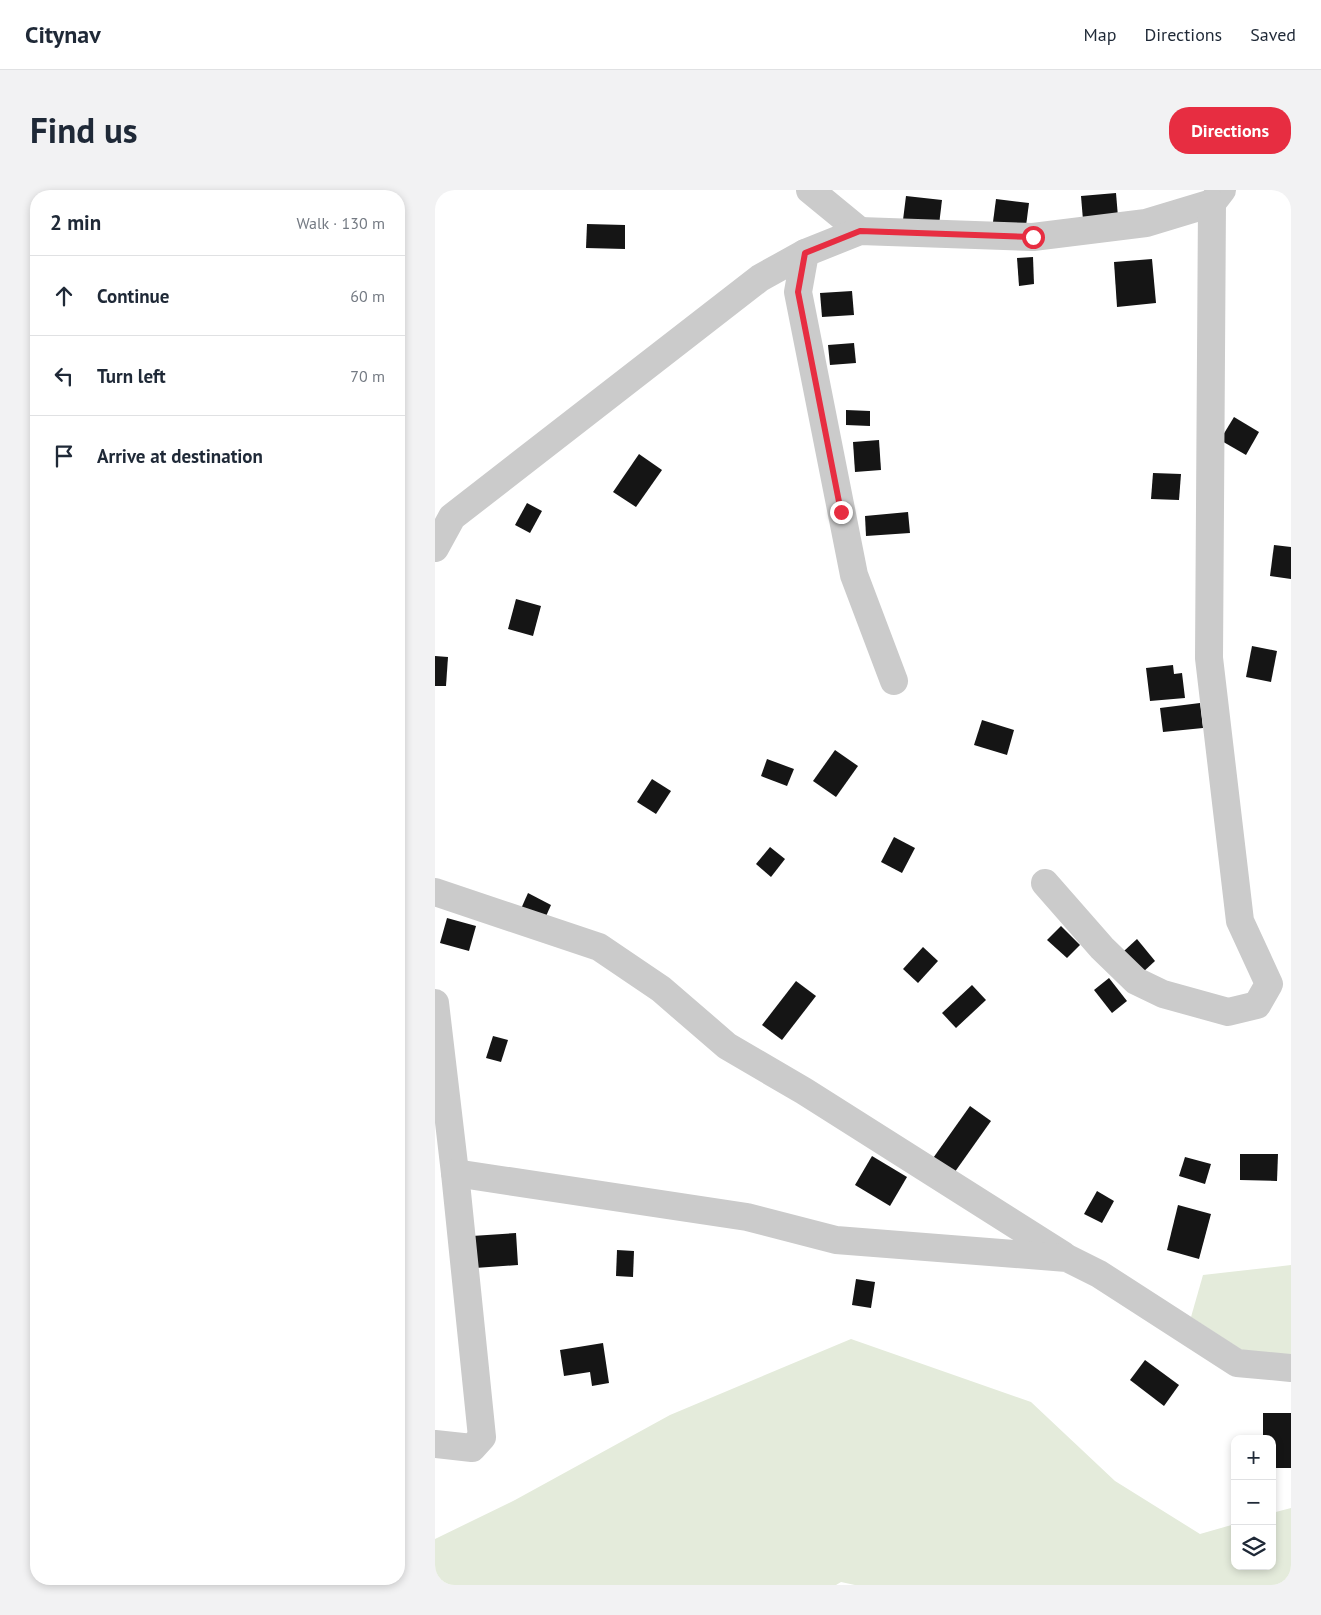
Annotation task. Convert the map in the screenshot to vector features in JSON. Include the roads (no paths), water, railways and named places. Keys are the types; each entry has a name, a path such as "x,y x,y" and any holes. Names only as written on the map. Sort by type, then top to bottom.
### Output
{"street":[{"path":"810,190 860,231"},
{"path":"435,548 452,517 760,278 805,253 860,231 1033,237 1146,223 1217,196 1209,658 1240,921 1269,984 1257,1005 1228,1012 1163,994 1136,980 1102,948 1045,883"},
{"path":"805,253 798,292 854,575 894,681"},
{"path":"435,892 599,947 661,989 727,1046 804,1091 1067,1258 1099,1274 1237,1363 1291,1368"},
{"path":"435,1003 455,1173 482,1437 472,1448 435,1444"},
{"path":"455,1173 747,1217 836,1240 1067,1258"}]}
